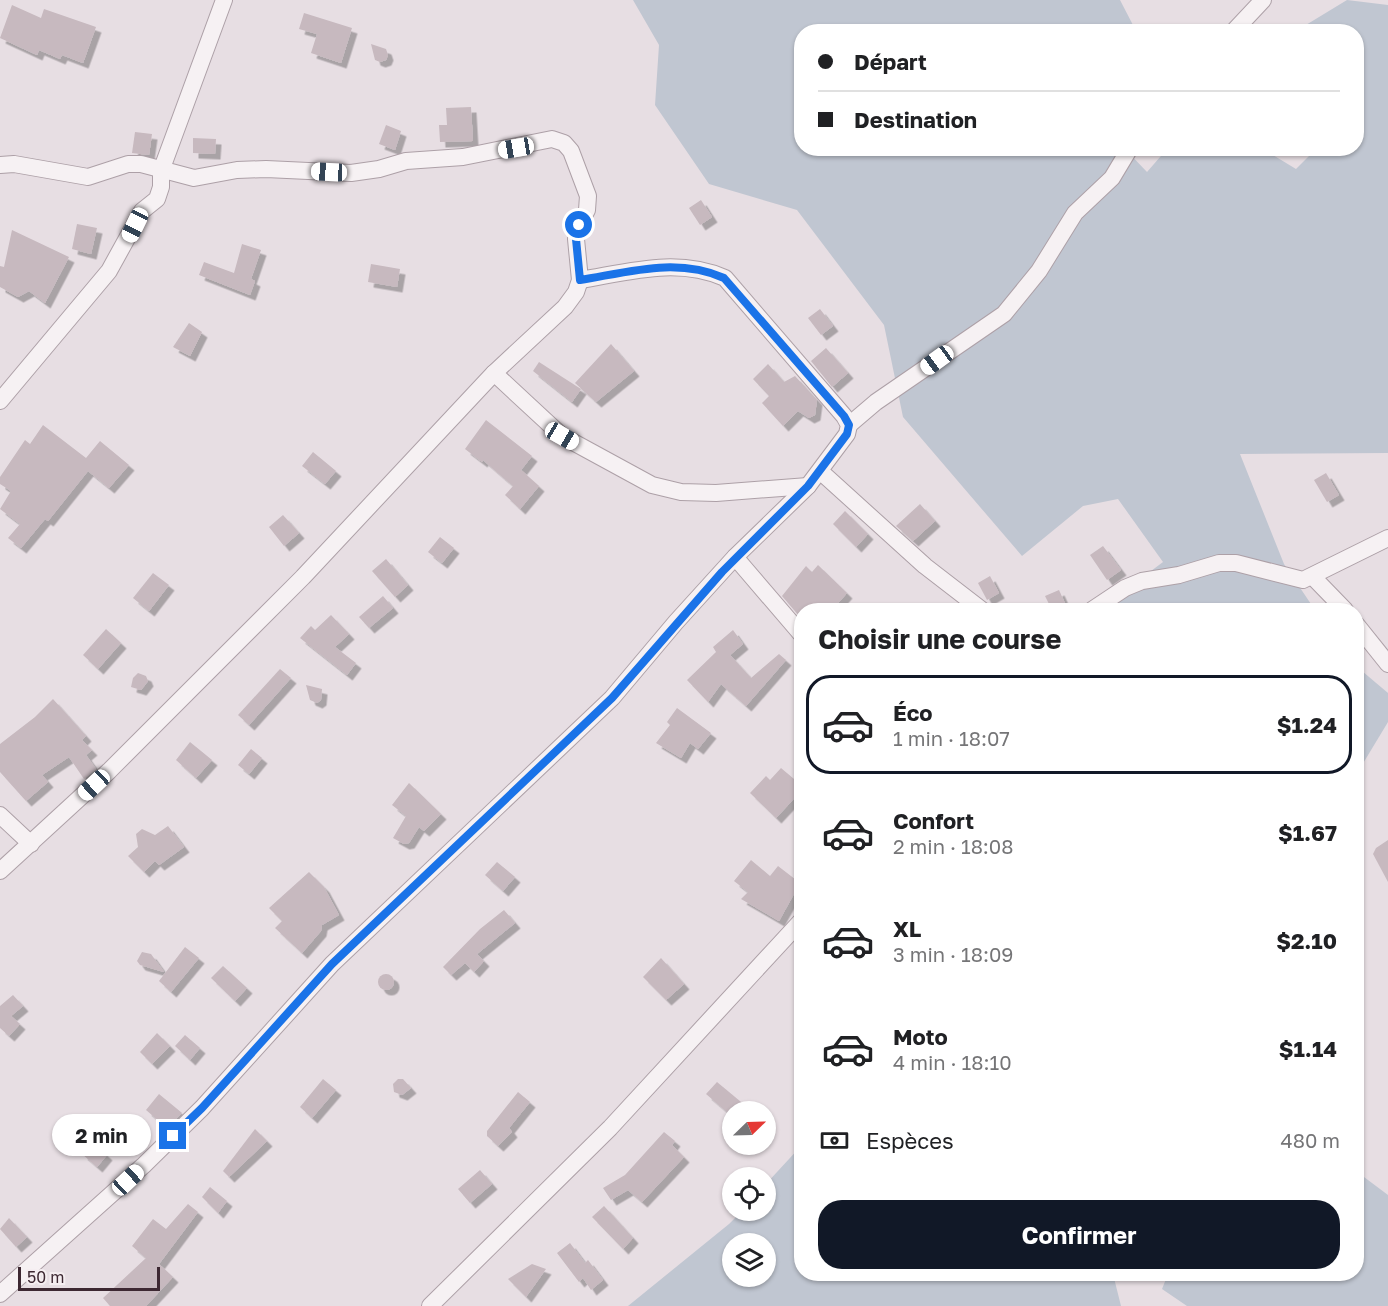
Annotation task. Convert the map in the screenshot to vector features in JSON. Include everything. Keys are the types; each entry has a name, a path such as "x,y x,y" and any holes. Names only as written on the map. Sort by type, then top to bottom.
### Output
{"street":[{"path":"0,401 109,271 142,211 157,199 161,187 161,171 224,0"},
{"path":"1240,24 1263,0"},
{"path":"0,165 14,164 88,177 128,164 141,164 194,178 237,170 266,169 351,173 379,169 406,161 484,153 552,139 564,143 571,151 588,196 587,210 579,225 576,239 580,280 576,292 566,307 494,373 303,577 109,771 0,871"},
{"path":"0,1294 144,1165 202,1108 332,964 612,698 735,557 808,486 847,434 849,425 876,402 1004,314 1039,271 1075,213 1112,178 1125,156"},
{"path":"580,280 660,266 705,270 724,278 849,425"},
{"path":"494,373 562,436 652,484 681,492 716,494 808,486"},
{"path":"820,471 925,566 973,603"},
{"path":"1102,603 1125,588 1142,581 1219,563 1236,563 1303,580 1388,538"},
{"path":"735,557 794,626"},
{"path":"1313,577 1338,603"},
{"path":"1364,634 1388,664"},
{"path":"0,815 32,844"},
{"path":"430,1306 610,1128 794,929"}],"shaded area":[{"path":"633,0 1120,0 1132,24 794,24 794,156 1132,156 1147,172 1161,156 1275,156 1296,169 1309,156 1364,156 1364,24 1308,24 1347,0 1388,5 1388,453 1240,454 1284,564 1310,603 1108,603 1163,562 1118,499 1083,506 1022,556 903,417 884,325 797,210 709,184 655,105 659,45"},
{"path":"1364,673 1388,693 1388,722 1364,762"},
{"path":"794,1154 794,1281 1115,1281 1121,1306 628,1306 732,1221 776,1221 776,1173"},
{"path":"1364,1177 1388,1195 1388,1306 1187,1306 1162,1289 1165,1281 1364,1281"}],"building":[{"path":"12,5 41,18 44,9 96,27 83,63 62,55 60,59 39,50 37,55 0,38"},
{"path":"304,13 352,28 341,63 311,53 317,34 299,29"},
{"path":"371,44 386,49 388,55 386,60 380,62 375,60"},
{"path":"471,107 473,141 440,142 439,125 447,125 446,108"},
{"path":"386,125 401,131 395,150 379,144"},
{"path":"135,132 152,134 149,155 132,153"},
{"path":"193,138 216,139 215,154 193,153"},
{"path":"701,200 712,217 700,225 689,208"},
{"path":"77,224 97,228 91,254 72,249"},
{"path":"12,230 69,257 45,303 29,291 18,297 0,287 0,266 4,267"},
{"path":"242,244 261,250 251,279 255,281 250,295 199,275 204,262 234,273"},
{"path":"371,264 400,269 397,287 368,282"},
{"path":"820,309 833,326 821,335 808,318"},
{"path":"189,323 202,332 190,356 173,347"},
{"path":"611,344 634,371 596,402 575,383"},
{"path":"826,348 848,373 832,387 811,361"},
{"path":"539,362 581,389 572,402 533,371"},
{"path":"768,364 784,382 795,376 817,400 815,415 809,418 798,411 783,426 762,403 769,396 753,379"},
{"path":"486,420 532,456 521,470 539,486 520,509 505,495 513,486 483,460 482,462 465,449"},
{"path":"43,425 86,458 100,441 129,465 109,488 88,471 48,521 45,519 21,548 8,538 20,524 0,509 11,491 0,484 0,477 25,440 30,444"},
{"path":"313,452 336,471 325,484 302,466"},
{"path":"1326,473 1339,495 1327,502 1314,480"},
{"path":"920,504 935,521 913,541 896,526"},
{"path":"845,511 868,534 856,547 833,524"},
{"path":"283,515 299,533 284,546 269,527"},
{"path":"440,537 454,548 442,563 428,552"},
{"path":"1103,546 1121,570 1107,580 1090,555"},
{"path":"386,559 408,585 395,597 372,571"},
{"path":"818,565 847,593 838,603 794,603 794,610 782,596 806,566 812,572"},
{"path":"153,573 169,585 149,611 133,598"},
{"path":"990,576 999,593 987,600 978,583"},
{"path":"1059,590 1065,603 1048,603 1045,596"},
{"path":"383,596 393,608 369,628 359,617"},
{"path":"331,615 349,634 335,647 356,663 347,675 300,638 311,626 315,630"},
{"path":"106,629 121,643 98,669 83,655"},
{"path":"733,630 743,644 730,655 751,678 779,654 786,660 746,706 721,684 708,702 687,680 716,652 713,647"},
{"path":"280,669 291,678 249,725 238,715"},
{"path":"138,673 146,676 148,681 141,690 131,687 133,678"},
{"path":"306,685 322,689 321,700 317,703 310,700"},
{"path":"53,699 86,736 82,740 92,750 86,755 96,769 84,779 69,757 42,775 48,782 26,801 0,772 0,744 35,717"},
{"path":"677,708 711,733 698,749 690,743 681,758 656,743 670,725 667,722"},
{"path":"190,742 212,760 196,778 176,760"},
{"path":"251,749 262,758 249,774 238,765"},
{"path":"781,768 794,779 794,799 776,818 750,793 766,776 770,780"},
{"path":"409,783 441,814 424,831 419,827 409,843 404,844 393,838 406,816 392,805"},
{"path":"168,826 184,847 159,865 155,861 144,872 128,856 138,847 136,834 142,829 155,835"},
{"path":"1388,840 1388,882 1373,854 1376,848"},
{"path":"751,860 770,876 778,866 794,878 794,894 779,921 741,899 748,892 734,881"},
{"path":"497,862 515,877 503,891 485,875"},
{"path":"309,872 324,887 339,915 322,925 321,931 302,953 275,928 282,921 269,908"},
{"path":"504,910 515,923 477,954 484,961 474,972 465,963 451,975 443,967 480,929"},
{"path":"185,947 199,958 171,992 159,981"},
{"path":"142,952 151,954 164,972 140,965 137,961"},
{"path":"661,958 684,984 666,1000 643,977"},
{"path":"223,966 247,988 235,1001 211,978"},
{"path":"386,974 392,976 394,982 392,988 386,990 380,988 378,982 380,976"},
{"path":"13,995 23,1006 11,1016 20,1024 9,1036 0,1028 0,1006"},
{"path":"157,1033 170,1046 152,1064 140,1052"},
{"path":"185,1035 200,1048 190,1060 175,1046"},
{"path":"323,1079 336,1090 312,1118 300,1107"},
{"path":"398,1079 403,1079 411,1088 402,1095 394,1092 393,1084"},
{"path":"717,1082 740,1101 722,1101 722,1108 706,1094"},
{"path":"518,1092 530,1102 509,1128 512,1132 498,1146 487,1136 487,1131"},
{"path":"159,1094 182,1113 167,1128 146,1110"},
{"path":"255,1129 267,1141 229,1177 223,1171"},
{"path":"664,1132 675,1141 672,1145 684,1157 642,1202 628,1190 611,1200 603,1188 625,1175"},
{"path":"93,1142 107,1155 97,1167 82,1154"},
{"path":"480,1170 492,1184 470,1203 458,1189"},
{"path":"210,1187 227,1201 218,1213 202,1197"},
{"path":"188,1204 198,1212 159,1264 173,1277 146,1306 110,1306 103,1298 146,1258 132,1246 153,1219 166,1229"},
{"path":"604,1206 633,1238 623,1249 592,1217"},
{"path":"9,1218 27,1237 16,1247 0,1229"},
{"path":"570,1243 585,1263 588,1260 603,1280 591,1290 583,1278 579,1282 557,1253"},
{"path":"532,1264 546,1269 526,1297 508,1279"}],"route":[{"path":"173,1136 202,1108 332,964 470,830 612,698 735,557 751,545 808,486 847,434 849,425 844,416 724,278 705,270 684,266 660,266 580,280 576,239 579,225"}]}
